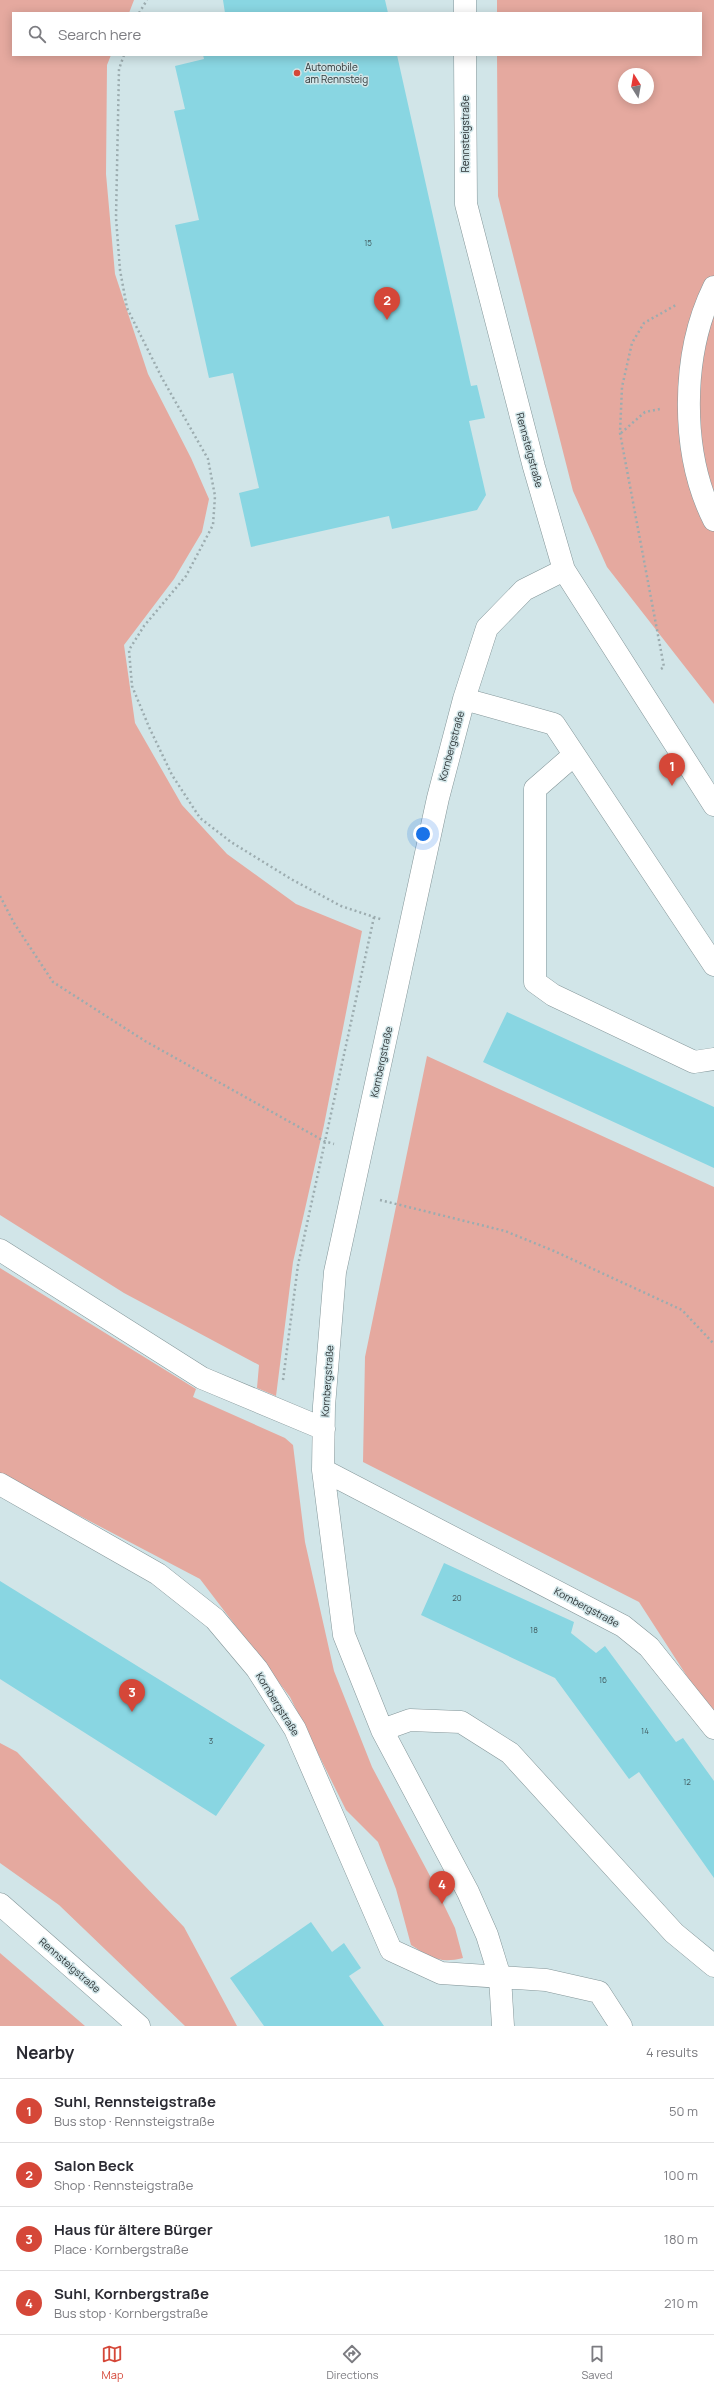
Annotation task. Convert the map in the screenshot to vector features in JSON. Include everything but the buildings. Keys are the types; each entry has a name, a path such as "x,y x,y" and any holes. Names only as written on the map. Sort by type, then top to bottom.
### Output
{"street":[{"path":"465,0 465,12"},
{"name":"Rennsteigstraße","path":"465,56 466,204 534,467 564,570 714,805"},
{"path":"711,293 693,351 687,408 694,454 707,507 714,520"},
{"name":"Kornbergstraße","path":"503,2026 500,1977 487,1935 468,1892 382,1730 344,1635 323,1470 324,1429 335,1272 438,798 464,698 487,628 524,590 564,570"},
{"name":"Kornbergstraße","path":"464,698 554,724 714,965"},
{"path":"574,755 535,788 535,982 553,995 694,1062 714,1059"},
{"name":"Kornbergstraße","path":"0,1250 202,1378 324,1429"},
{"name":"Kornbergstraße","path":"323,1470 623,1626 650,1647 714,1728"},
{"name":"Kornbergstraße","path":"0,1484 158,1574 215,1619 256,1670 295,1729 390,1950 441,1973 500,1977"},
{"path":"382,1730 410,1720 462,1722 510,1753 674,1933 714,1966"},
{"name":"Rennsteigstraße","path":"0,1904 139,2026"},
{"path":"500,1977 546,1980 599,1992 620,2026"}],"path":[{"path":"141,12 147,0"},
{"path":"124,56 119,69 116,211 120,270 127,308 144,343 208,459 215,496 213,525 186,576 144,626 129,650 132,686 149,727 172,775 200,818 231,842 291,879 341,906 410,927"},
{"path":"641,689 664,667 620,434 622,387 632,343 644,323 672,306 711,293"},
{"path":"0,896 14,923 52,982 144,1041 324,1141 361,1151"},
{"path":"281,1411 283,1364 297,1272 324,1141 374,917"},
{"path":"352,1194 505,1231 554,1251 682,1310 714,1344"}],"shaded area":[{"path":"0,0 134,0 129,12 12,12 12,56 111,56 107,65 106,174 115,274 148,374 191,458 209,499 202,532 174,579 124,645 135,723 182,805 227,854 296,904 362,931 324,1125 293,1262 276,1396 257,1388 259,1365 124,1293 0,1215"},
{"path":"497,0 714,0 714,704 607,567 573,491 498,196 497,56 702,56 702,12 497,12"},
{"path":"427,1056 714,1187 714,1718 639,1602 363,1462 365,1357"},
{"path":"0,1268 196,1389 193,1397 285,1438 293,1445 305,1542 334,1671 372,1767 430,1876 455,1928 463,1958 455,1960 441,1960 429,1956 411,1945 396,1889 378,1842 346,1810 290,1697 200,1579 0,1474"},
{"path":"0,1743 17,1752 184,1927 237,2026 185,2026 59,1905 0,1863"},
{"path":"0,1953 85,2026 0,2026"}],"place":[{"name":"Automobile am Rennsteig","path":"297,73"},
{"name":"Salon Beck","path":"387,320"},
{"name":"Suhl, Rennsteigstraße","path":"672,786"},
{"name":"Haus für ältere Bürger","path":"132,1712"},
{"name":"Suhl, Kornbergstraße","path":"442,1904"}]}
